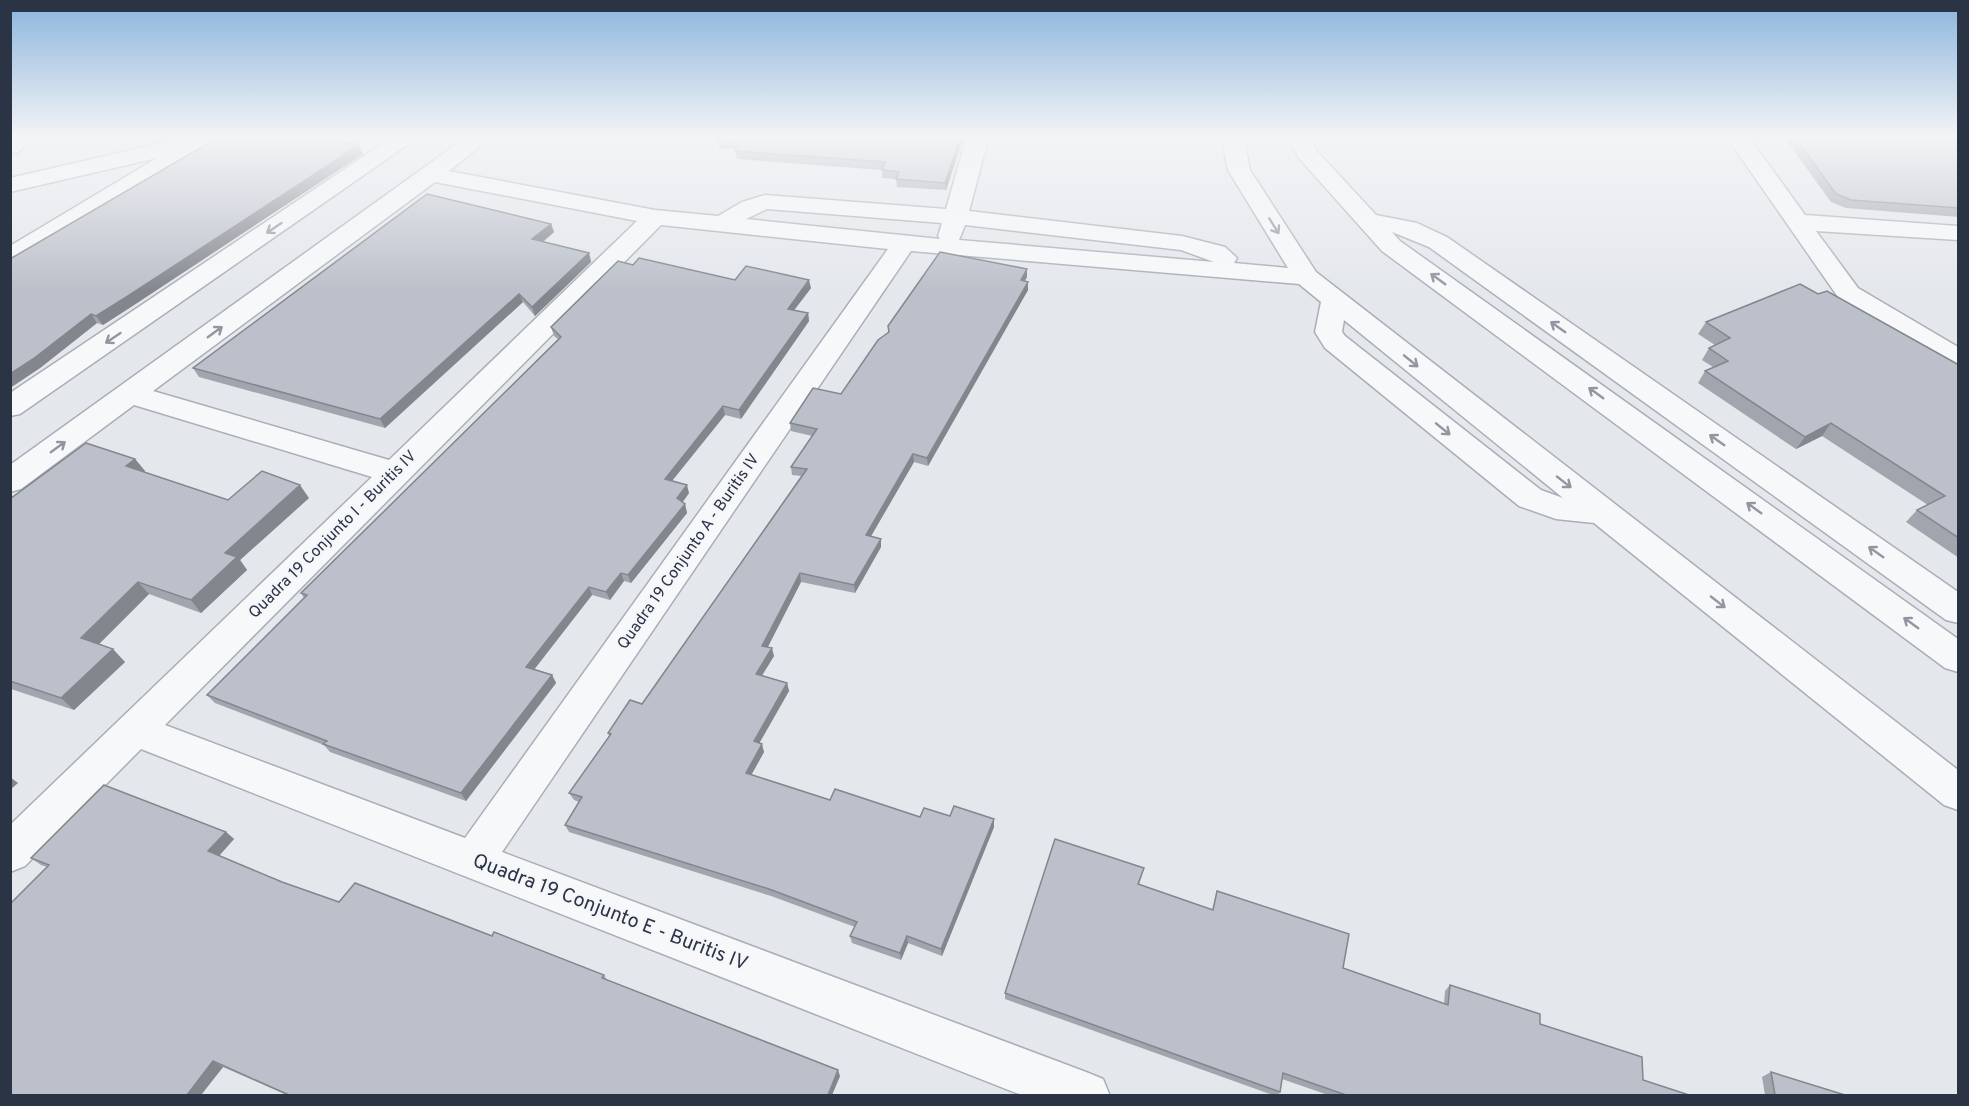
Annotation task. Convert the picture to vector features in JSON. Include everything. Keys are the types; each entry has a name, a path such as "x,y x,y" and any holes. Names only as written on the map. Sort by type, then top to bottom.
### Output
{"street":[{"path":"10,257 127,188"},
{"path":"10,407 329,188"},
{"path":"10,481 412,188"},
{"path":"500,188 655,218 904,243 1306,277"},
{"path":"946,246 963,188"},
{"path":"1250,188 1306,277 1959,793"},
{"path":"1338,188 1391,246 1959,658"},
{"path":"1773,188 1849,294 1959,358"},
{"path":"722,224 750,207 765,202 955,217 1182,243 1216,252 1245,272"},
{"name":"Quadra 19 Conjunto I - Buritis IV","path":"10,853 655,218"},
{"path":"1368,221 1408,228 1438,242 1959,610"},
{"path":"1797,222 1959,233"},
{"name":"Quadra 19 Conjunto A - Buritis IV","path":"473,860 904,243"},
{"path":"131,394 395,473"},
{"name":"Quadra 19 Conjunto E - Buritis IV","path":"135,730 1086,1095"}],"building":[{"path":"132,188 294,188 96,316 91,314 10,374 10,259"},
{"path":"1831,188 1959,188 1959,208 1851,200 1836,194"},
{"path":"427,194 551,224 532,239 589,253 532,307 519,294 380,419 193,368"},
{"path":"940,252 1027,269 1021,280 1028,282 927,458 913,454 866,535 881,539 854,585 800,573 762,646 772,648 756,674 787,683 754,741 762,744 746,773 830,800 835,789 920,817 924,808 950,816 954,806 994,819 941,949 907,936 900,953 850,936 857,922 769,889 565,825 582,797 569,793 611,734 608,733 630,700 642,704 807,469 791,467 817,429 790,423 813,388 841,394 878,340 889,332 888,326"},
{"path":"639,258 735,280 746,266 809,280 788,309 808,313 739,410 723,406 665,479 687,485 677,498 685,504 628,575 621,573 606,592 589,587 526,667 552,675 461,793 323,744 327,741 207,695 307,595 301,593 561,337 551,327 618,261 633,265"},
{"path":"1800,284 1818,294 1827,291 1959,365 1959,538 1917,510 1945,496 1831,423 1805,437 1705,371 1728,361 1709,348 1730,338 1706,322"},
{"path":"86,443 135,459 126,466 228,500 262,471 300,485 225,553 237,557 191,600 138,582 81,638 113,649 61,698 10,681 10,499"},
{"path":"104,785 226,832 208,851 282,882 339,902 355,883 492,936 494,932 604,975 602,978 838,1070 828,1095 289,1095 213,1061 187,1095 10,1095 10,904 49,865 31,858"},
{"path":"1055,839 1144,868 1138,884 1213,910 1217,891 1349,934 1343,968 1448,1005 1450,985 1540,1014 1540,1024 1642,1057 1643,1080 1689,1095 1346,1095 1283,1073 1280,1092 1005,993"},
{"path":"1771,1072 1845,1095 1775,1095"}]}
